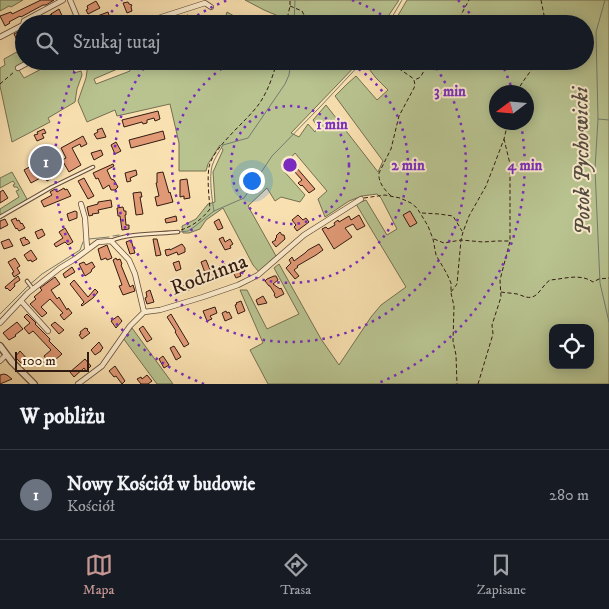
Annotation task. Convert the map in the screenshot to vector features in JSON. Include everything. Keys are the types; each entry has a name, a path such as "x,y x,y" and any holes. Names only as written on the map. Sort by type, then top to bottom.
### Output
{"street":[{"path":"36,15 63,0"},
{"path":"70,0 76,15"},
{"path":"168,15 205,3 211,7"},
{"path":"0,37 15,29"},
{"name":"Rodzinna","path":"144,312 160,310 203,297 238,285 258,275 304,235 361,199"},
{"path":"81,204 87,249"},
{"path":"0,323 21,301 30,285 98,242 114,239 129,260 135,274 137,290 144,312 130,326 102,366 78,384"},
{"path":"21,301 48,331"},
{"path":"0,346 6,355 34,384"},
{"path":"0,361 6,355"}],"lane":[{"path":"0,217 52,187 93,167"},
{"path":"114,239 178,231"}],"path":[{"path":"289,15 292,7 290,0"},
{"path":"461,15 469,0"},
{"path":"541,0 544,15"},
{"path":"292,7 302,11 304,15"},
{"path":"0,84 16,70"},
{"path":"178,231 192,226 210,209 209,165 222,145 260,103 270,84 274,70"},
{"path":"391,196 381,184 378,178 379,173 392,149 399,116 415,85 414,80 400,70"},
{"path":"414,80 419,78 425,70"},
{"path":"520,85 532,70"},
{"path":"451,293 457,284 463,232 469,216 486,186 506,130"},
{"path":"478,384 493,334 492,326 501,297 500,280 510,241 510,164 504,138"},
{"path":"361,199 380,196 400,198 411,203 422,213 433,239 436,255 450,280 454,306 453,341 456,355 457,384"},
{"path":"422,213 454,216 463,232"},
{"path":"433,239 444,242 461,240 483,242 510,241"},
{"path":"501,292 519,294 528,298 536,295 550,280 579,276 593,282 609,278"}],"green space":[{"path":"0,0 23,0 0,11"},
{"path":"245,0 399,0 389,15 276,15"},
{"path":"407,0 609,0 609,384 268,384 250,350 263,343 240,290 247,290 267,329 299,314 274,268 279,264 321,339 339,365 381,305 406,287 356,204 366,200 387,235 397,229 381,198 377,194 362,196 349,201 325,217 318,199 327,191 295,153 282,169 305,195 300,202 281,197 275,201 267,188 248,206 276,256 259,272 253,265 223,208 206,220 200,229 183,233 182,226 196,219 208,204 215,202 213,172 223,150 220,145 208,164 206,171 179,171 179,143 170,104 117,116 115,110 87,122 78,101 87,70 115,70 94,79 96,84 130,70 351,70 291,133 299,137 308,124 315,132 317,126 313,120 326,105 378,172 383,161 335,96 356,76 377,100 388,90 370,70 594,70 594,15 398,15"},
{"path":"15,53 15,70 19,70 24,78 40,70 73,70 74,73 81,71 82,75 75,102 48,118 50,122 12,142 0,86 0,68 5,65 4,59"},
{"path":"12,172 27,199 0,215 0,209 19,197 16,191 19,190 17,187 14,187 13,181 0,188 0,178"},
{"path":"132,328 173,384 157,384 123,338"}],"building":[{"path":"41,0 54,0 25,15 15,15 15,19 5,26 0,16 11,12 12,14"},
{"path":"96,1 100,8 88,14 87,6"},
{"path":"128,2 132,5 132,11 127,13 123,3"},
{"path":"59,9 62,15 50,15"},
{"path":"158,111 160,119 155,121 154,118 147,120 147,123 143,124 142,122 124,127 122,120"},
{"path":"102,128 106,137 97,139 94,134"},
{"path":"44,129 46,133 42,134 44,138 37,141 34,135"},
{"path":"163,131 165,139 131,148 129,140"},
{"path":"83,136 87,144 81,147 80,144 72,148 81,165 69,172 62,160 66,158 61,148"},
{"path":"116,142 121,151 115,154 111,145"},
{"path":"101,150 103,155 94,160 91,153"},
{"path":"51,155 58,169 54,172 56,176 47,181 44,176 31,183 24,170"},
{"path":"113,164 114,166 107,170 111,179 114,180 118,187 115,190 111,190 109,185 103,189 98,178 96,179 93,173"},
{"path":"296,167 315,189 309,193 298,183 302,180 293,170"},
{"path":"136,170 137,175 130,178 131,181 127,182 125,173"},
{"path":"163,172 173,202 157,206 155,197 159,196 156,183 157,173"},
{"path":"84,178 94,196 88,199 78,181"},
{"path":"187,179 190,198 184,199 184,196 180,197 180,180"},
{"path":"64,188 65,190 67,189 71,196 44,207 41,201 52,195 50,192 55,189 57,192"},
{"path":"3,190 8,198 0,203 0,192"},
{"path":"141,192 143,214 136,215 133,193"},
{"path":"111,200 112,207 98,210 99,213 89,216 87,207 98,204 98,202"},
{"path":"123,207 124,211 126,211 126,225 129,225 129,229 122,230 117,208"},
{"path":"410,211 417,223 410,227 403,215"},
{"path":"77,212 77,218 69,221 67,214"},
{"path":"298,215 303,220 306,218 309,222 297,231 294,227 296,225 292,220"},
{"path":"359,215 365,226 357,230 353,224 345,228 352,237 334,249 322,229 326,227 328,229 335,225 334,223 338,220 339,222 349,216 351,220"},
{"path":"176,216 177,221 166,223 165,219"},
{"path":"16,218 25,228 19,231 16,229 11,220"},
{"path":"5,219 8,225 0,229 0,221"},
{"path":"219,219 223,228 218,230 214,222"},
{"path":"65,228 73,242 68,245 65,242 56,247 54,244 63,238 59,232"},
{"path":"42,229 45,235 38,239 35,232"},
{"path":"280,232 284,235 285,239 276,247 272,242 276,240 276,236"},
{"path":"25,237 30,243 23,246 20,239"},
{"path":"223,237 225,242 230,239 233,244 230,246 231,248 225,250 219,239"},
{"path":"9,239 13,246 4,249 1,242"},
{"path":"153,239 157,239 161,255 156,256"},
{"path":"131,240 135,253 130,254 126,242"},
{"path":"182,244 185,252 178,255 177,252 166,255 165,250 170,250"},
{"path":"319,244 323,250 297,266 294,270 299,276 295,279 286,268 291,263 289,260 292,257 294,261"},
{"path":"107,245 112,258 101,260 98,249"},
{"path":"31,250 37,259 32,262 31,260 28,261 24,255"},
{"path":"15,258 20,266 17,268 20,273 14,277 12,273 14,272 8,262"},
{"path":"116,258 117,260 120,259 130,287 133,285 135,291 123,295 119,286 122,285 113,260"},
{"path":"206,260 211,272 220,269 219,266 225,264 227,269 241,262 245,271 236,278 233,272 208,281 201,262"},
{"path":"179,261 181,269 176,271 173,263"},
{"path":"84,262 86,265 92,262 95,267 85,276 79,264"},
{"path":"72,267 75,272 65,278 63,274"},
{"path":"18,276 20,280 14,284 15,286 10,291 6,289 5,287"},
{"path":"274,276 278,280 273,284 281,288 284,294 276,298 265,281"},
{"path":"55,277 60,284 51,290 57,299 59,297 67,310 68,308 72,313 64,320 60,315 63,313 50,299 41,307 47,313 42,317 30,304 36,299 34,297 42,290 40,288"},
{"path":"74,280 88,297 95,289 98,292 82,306 84,302 70,284"},
{"path":"188,284 190,290 179,293 178,288"},
{"path":"150,290 154,302 147,304 146,292"},
{"path":"263,296 267,303 258,305 256,300"},
{"path":"241,301 245,311 238,314 235,305"},
{"path":"215,307 217,313 210,316 212,319 207,321 203,311"},
{"path":"226,311 227,313 229,312 232,318 225,321 222,313"},
{"path":"27,314 62,354 48,366 43,362 46,359 44,356 51,350 33,331 29,334 24,328 30,323 24,317"},
{"path":"171,314 189,344 184,347 167,317"},
{"path":"118,316 122,321 116,328 111,321"},
{"path":"17,322 23,329 9,340 3,333"},
{"path":"55,322 64,330 59,334 51,325"},
{"path":"143,326 152,339 147,342 139,329"},
{"path":"85,328 90,333 82,339 79,335"},
{"path":"99,342 103,348 95,355 91,350"},
{"path":"174,346 181,357 176,360 170,348"},
{"path":"20,351 30,362 25,367 15,357"},
{"path":"163,356 169,365 164,368 159,359"},
{"path":"85,359 91,366 86,371 84,368 74,377 70,372"},
{"path":"115,366 125,381 122,384 109,371"},
{"path":"4,374 12,379 0,384 0,375"},
{"path":"147,375 152,381 148,384 141,384 137,379 141,377 142,379"}],"waterway":[{"path":"294,15 295,0"},
{"name":"Potok Pychowicki","path":"393,15 402,0"},
{"name":"Potok Pychowicki","path":"605,0 596,32 598,119 595,169 600,283 609,322"},
{"path":"214,211 211,176 215,158 223,145 248,138 285,84 290,70"},
{"name":"Potok Pychowicki","path":"179,232 188,231 214,211 244,198 272,156 355,70"},
{"path":"598,119 609,120"},
{"name":"Potok Pychowicki","path":"113,236 119,235"},
{"name":"Potok Pychowicki","path":"89,239 109,237"},
{"name":"Potok Pychowicki","path":"0,314 42,274 80,250 83,242"}],"place":[{"name":"Nowy Kościół w budowie","path":"46,162"}]}
